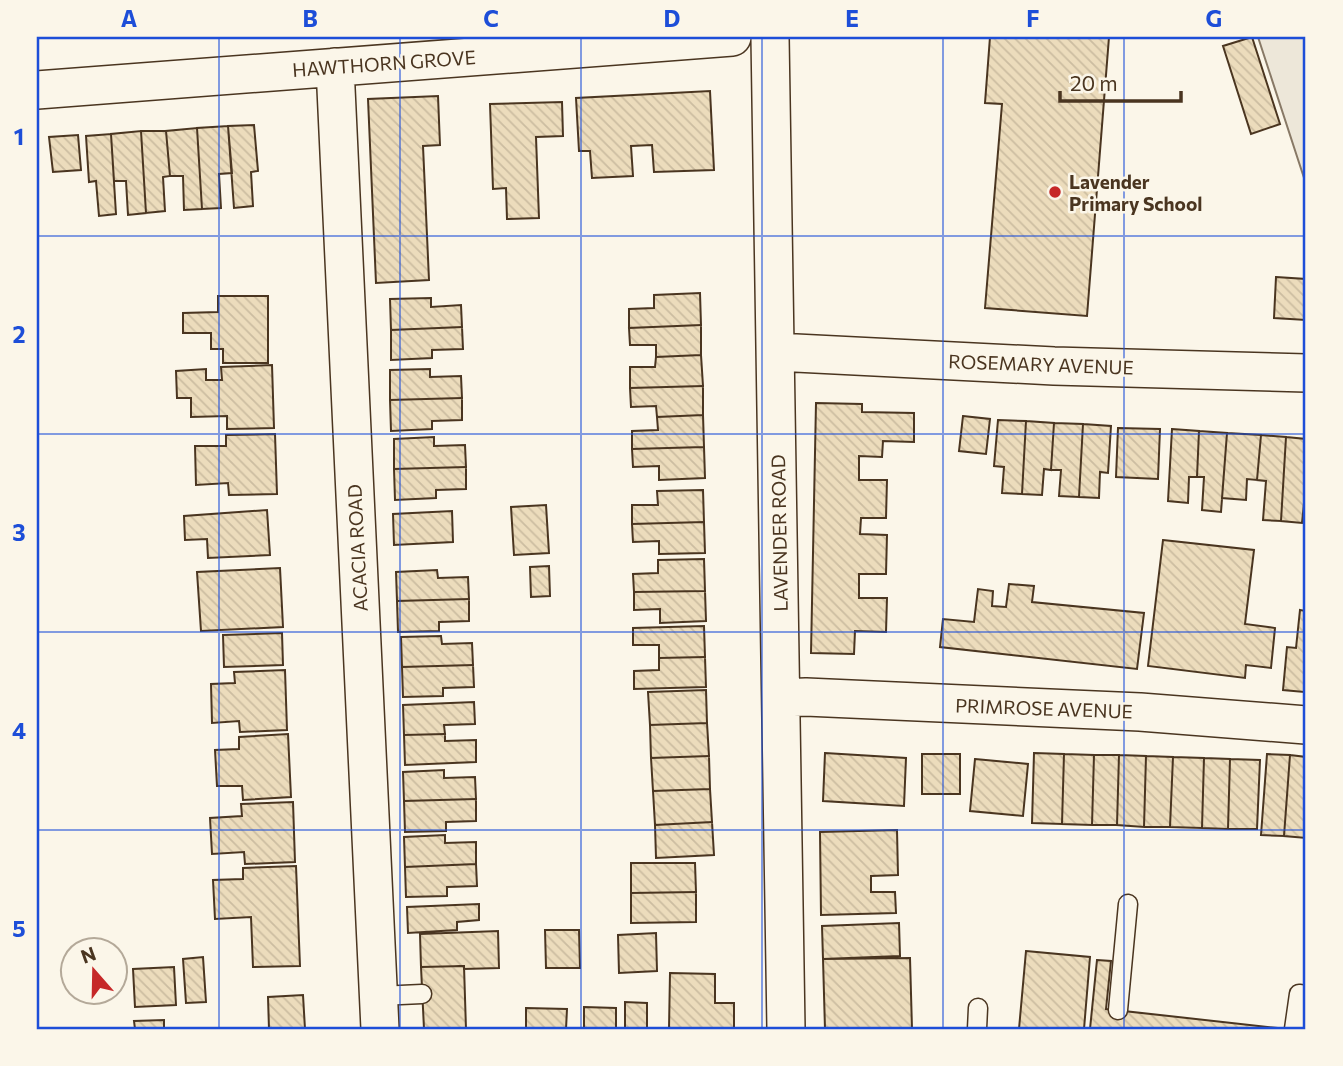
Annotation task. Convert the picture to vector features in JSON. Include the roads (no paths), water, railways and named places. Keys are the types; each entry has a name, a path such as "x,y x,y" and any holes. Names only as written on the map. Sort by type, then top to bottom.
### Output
{"street":[{"name":"HAWTHORN GROVE","path":"37,90 732,37"},
{"name":"LAVENDER ROAD","path":"770,37 786,1029"},
{"name":"ACACIA ROAD","path":"335,67 380,1013"},
{"name":"ROSEMARY AVENUE","path":"776,352 1054,366 1306,373"},
{"name":"PRIMROSE AVENUE","path":"781,698 1140,712 1306,725"}],"lane":[{"path":"1118,1010 1128,904"},
{"path":"380,1013 422,994"},
{"path":"1294,1029 1300,994 1306,995"},
{"path":"977,1029 978,1008"}],"place":[{"name":"Lavender Primary School","path":"1055,192"}]}
